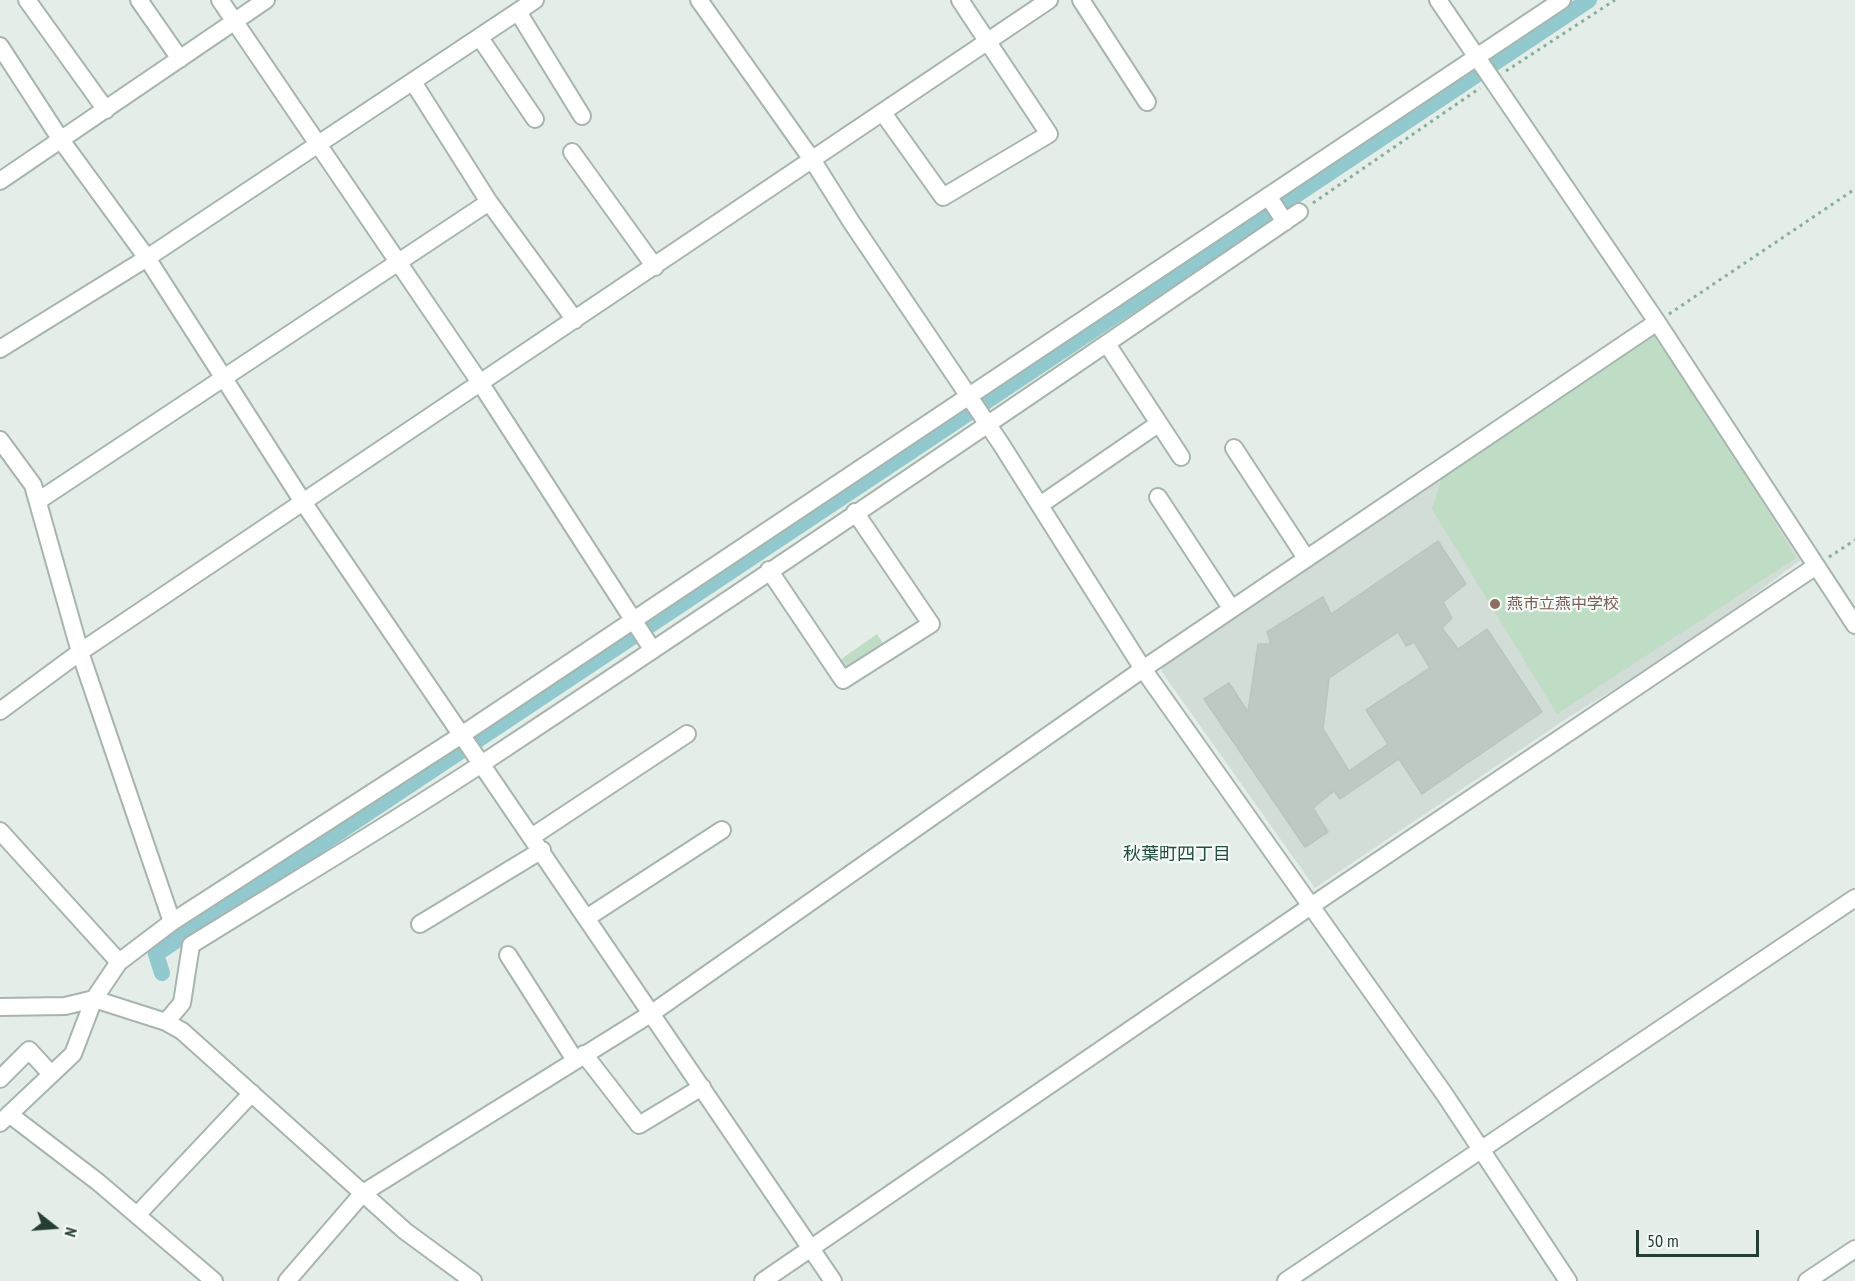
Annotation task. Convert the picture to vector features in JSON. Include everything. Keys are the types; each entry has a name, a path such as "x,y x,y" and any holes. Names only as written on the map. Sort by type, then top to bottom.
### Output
{"street":[{"path":"27,0 106,110"},
{"path":"139,0 180,59"},
{"path":"220,0 317,146 481,384 643,634"},
{"path":"0,181 266,0"},
{"path":"699,0 813,161 1040,505 1143,669 1445,1095 1568,1281"},
{"path":"883,113 943,197 1049,134 960,0"},
{"path":"0,711 80,652 813,161 1049,0"},
{"path":"1082,0 1147,102"},
{"path":"1438,0 1657,322 1855,625"},
{"path":"166,1022 182,1003 191,945 472,747 1484,70 1562,0"},
{"path":"0,349 147,258 528,4 582,116"},
{"path":"480,38 535,119"},
{"path":"0,46 60,141 147,258 303,502 472,747 833,1281"},
{"path":"413,82 489,202 575,320"},
{"path":"572,152 655,267"},
{"path":"38,501 399,264 489,202"},
{"path":"214,1281 137,1215 4,1118 73,1054 94,999 119,962 172,922 472,747 643,634 769,570 855,512 978,410 1107,344 1277,210 1299,212"},
{"path":"287,1281 363,1193 652,1013 1143,669 1657,322"},
{"path":"1107,344 1181,457"},
{"path":"1040,505 1158,424"},
{"path":"0,440 33,485 80,652 172,922"},
{"path":"1234,448 1306,558"},
{"path":"1158,497 1232,608"},
{"path":"769,570 843,680 931,624 855,512"},
{"path":"763,1281 1311,906 1816,566"},
{"path":"532,836 687,734"},
{"path":"588,918 722,830"},
{"path":"0,831 119,962"},
{"path":"420,924 542,850"},
{"path":"1286,1281 1855,898"},
{"path":"508,955 580,1057 639,1125 702,1087"},
{"path":"0,1007 65,1006 94,999 166,1022 182,1031 405,1231 472,1281"},
{"path":"0,1079 29,1050 51,1074"},
{"path":"137,1215 252,1093"},
{"path":"1807,1281 1855,1249"}],"path":[{"path":"1299,212 1484,70 1615,0"},
{"path":"1657,322 1855,189"},
{"path":"1816,566 1855,540"}],"shaded area":[{"name":"燕市立燕中学校","path":"1663,336 1801,560 1682,648 1569,717 1315,888 1162,672 1162,661 1443,474"}],"green space":[{"path":"1652,333 1663,336 1796,558 1557,714 1432,509 1443,474"},
{"path":"877,634 886,648 854,670 844,667 840,660"}],"building":[{"path":"1438,541 1466,584 1443,602 1452,618 1442,628 1458,649 1487,629 1542,712 1422,794 1399,759 1340,799 1334,791 1313,808 1328,832 1305,847 1204,699 1229,683 1248,712 1258,644 1271,644 1267,632 1323,597 1331,614","holes":["1398,632 1406,646 1414,642 1430,668 1366,710 1388,744 1349,771 1323,729 1329,678"]}],"waterway":[{"path":"162,973 156,954 1589,0"}],"place":[{"name":"燕市立燕中学校","path":"1495,604"}],"district":[{"name":"秋葉町四丁目","path":"1177,855"}]}
